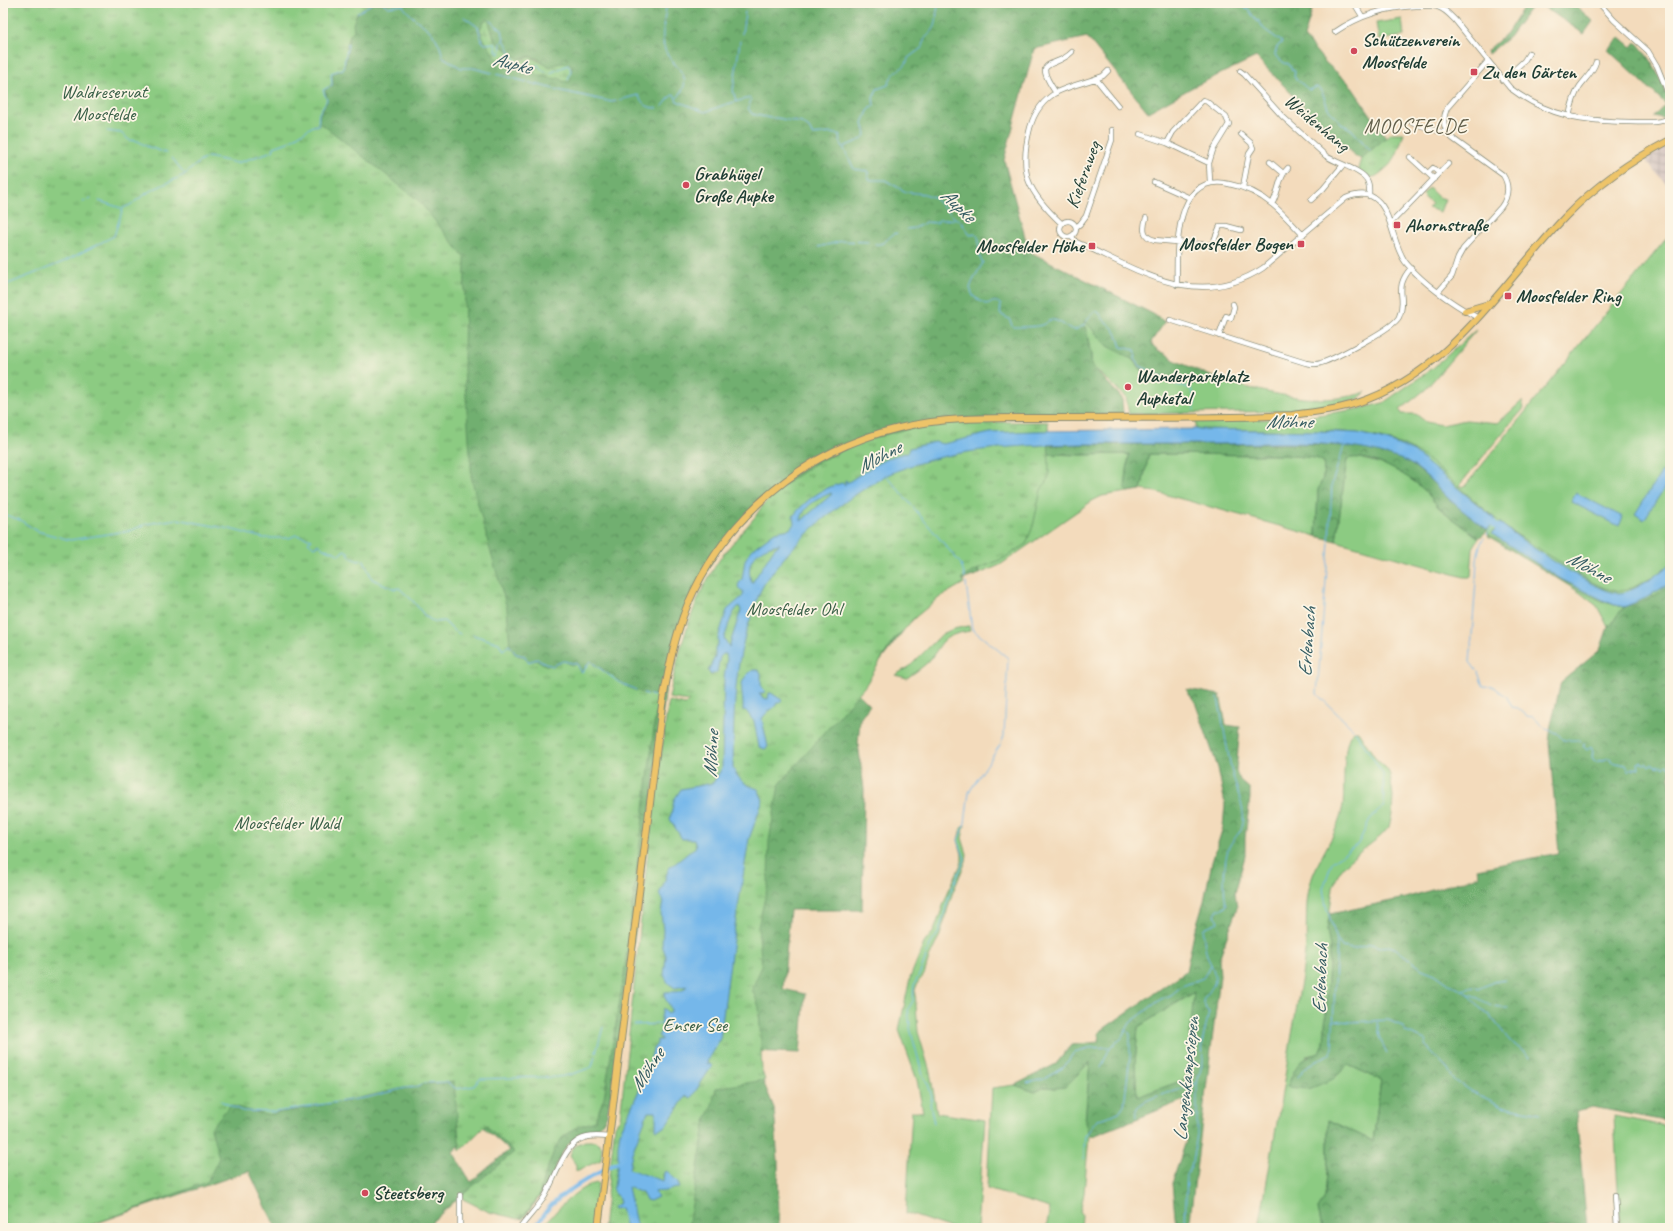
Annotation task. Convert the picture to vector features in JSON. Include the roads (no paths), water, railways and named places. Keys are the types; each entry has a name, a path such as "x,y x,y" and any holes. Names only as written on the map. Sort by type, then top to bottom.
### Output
{"main road":[{"path":"598,1228 662,705 670,661 681,624 699,582 721,546 737,525 754,507 778,486 803,468 825,455 874,435 917,424 992,418 1273,416 1320,412 1344,407 1375,396 1412,377 1448,349 1478,318 1557,226 1582,200 1616,173 1647,152 1670,140"},
{"path":"1465,311 1491,303"}],"street":[{"path":"1354,3 1362,16"},
{"path":"1598,3 1648,51 1657,66 1670,98"},
{"path":"1335,32 1362,16 1380,10 1423,6 1439,7 1455,20 1510,88 1531,102 1549,111 1569,117 1600,121 1654,122 1670,118"},
{"path":"1056,93 1046,76 1046,69 1050,63 1068,56 1072,52"},
{"path":"1503,80 1524,61 1529,53"},
{"path":"1448,134 1444,122 1447,108 1488,62"},
{"path":"1569,117 1575,95 1584,81 1594,70 1596,62"},
{"path":"1061,223 1034,191 1026,175 1024,160 1027,139 1036,112 1043,103 1056,93 1104,76 1108,71"},
{"name":"Weidenhang","path":"1240,71 1282,116 1326,156 1360,173 1366,178 1369,186 1369,196"},
{"path":"1096,79 1118,106"},
{"path":"1167,143 1177,126 1203,100 1226,117 1229,124 1215,145 1209,163 1210,182"},
{"path":"1412,122 1448,134 1503,175 1508,192 1501,207 1460,253 1452,276 1438,292"},
{"name":"Kiefernweg","path":"1076,227 1082,222 1091,202 1112,140 1112,130"},
{"path":"1140,134 1167,143 1209,163"},
{"path":"1241,134 1251,143 1253,148 1249,154 1243,187"},
{"path":"1410,157 1434,179"},
{"path":"1270,162 1283,173"},
{"path":"1391,223 1448,164"},
{"path":"1311,200 1323,189 1343,165"},
{"path":"1272,204 1283,173 1288,168"},
{"path":"1428,173 1433,168 1439,173"},
{"path":"1154,182 1190,198"},
{"path":"1177,285 1178,242 1182,218 1190,198 1210,182 1225,183 1243,187 1263,197 1303,235"},
{"path":"1071,236 1076,242 1132,269 1159,280 1177,285 1210,286 1237,281 1250,276 1270,262 1346,198 1356,195 1369,196 1384,206 1391,223 1398,248 1406,263 1438,292 1465,311 1478,318"},
{"path":"1146,218 1144,229 1148,238 1155,240 1209,245 1213,243 1220,226 1242,230"},
{"path":"1066,220 1070,221 1076,227 1076,232 1071,236 1065,237 1061,234 1059,228 1061,223 1066,220"},
{"path":"1170,320 1306,363 1321,363 1388,328 1396,322 1401,311 1402,282 1411,268"},
{"path":"1219,336 1226,316 1231,318 1234,307 1233,304"},
{"path":"520,1228 544,1197 568,1151 574,1144 590,1136 609,1137"},
{"path":"460,1195 460,1228"},
{"path":"1615,1195 1617,1228"}],"water":[{"name":"Enser See","path":"1196,429 1358,433 1389,441 1414,452 1495,519 1488,530 1449,499 1414,466 1400,459 1354,447 1305,443 1281,443 1034,445 957,454 932,459 885,476 864,489 822,520 785,557 764,584 746,631 738,669 734,708 733,768 743,782 758,789 763,800 749,839 734,932 720,1039 708,1059 707,1064 712,1066 691,1098 686,1096 665,1127 656,1130 656,1112 648,1112 632,1153 629,1169 663,1181 664,1172 667,1171 678,1182 679,1188 655,1192 658,1197 650,1201 646,1200 642,1193 628,1187 637,1228 626,1228 621,1208 614,1209 613,1207 620,1203 618,1196 613,1191 618,1162 620,1132 647,1073 653,1049 657,1044 657,1040 661,1040 658,1036 662,1030 661,1017 663,1008 669,1014 671,1012 664,995 665,992 677,992 685,989 687,986 675,988 668,983 664,975 666,956 662,945 663,930 661,913 663,901 659,894 669,867 696,847 694,839 682,839 670,819 674,800 681,789 713,783 722,768 726,654 723,654 720,657 717,672 711,675 708,671 715,657 715,648 718,644 718,638 727,610 743,596 743,591 739,589 738,585 742,579 745,560 751,550 775,532 790,529 794,524 793,516 815,495 835,485 842,483 845,485 845,480 847,483 884,460 900,454 908,453 910,448 935,442 943,444 990,433","holes":["831,493 832,494 801,521 802,515 812,503","780,544 774,549 752,583 750,575 751,562 760,551 772,545","739,606 741,610 729,647 724,638 736,609"]},
{"path":"1662,471 1670,476 1670,479 1644,520 1635,514"},
{"path":"1576,493 1623,517 1619,526 1571,502"},
{"path":"1500,523 1557,564 1575,575 1606,590 1617,593 1638,587 1670,564 1670,583 1646,598 1624,607 1611,604 1561,579 1492,534"},
{"path":"753,670 758,670 761,674 761,685 765,692 759,694 763,698 768,699 769,693 771,693 782,700 777,703 762,719 768,747 765,749 759,747 754,721 745,710 743,711 742,683 747,674"}],"waterway":[{"name":"Aupke","path":"357,13 373,3"},
{"name":"Aupke","path":"383,3 389,7 402,5 436,38 443,57 461,68 473,68 612,102 638,95 645,105 657,108"},
{"path":"667,3 663,26 665,50 681,72 685,83 683,90 677,98"},
{"path":"844,147 859,141 866,134 863,123 868,111 874,105 873,98 877,89 888,85 890,79 905,65 908,58 923,47 924,39 930,34 935,26 939,3"},
{"path":"1239,3 1246,10 1247,7 1257,22 1258,20 1264,29 1282,42 1277,47 1275,55 1284,63 1289,64 1292,70 1295,71 1294,77 1309,90 1317,87 1323,94 1328,108 1340,123 1351,129 1370,150"},
{"path":"742,34 745,12"},
{"path":"464,17 478,27 482,41 485,44 495,43 497,53 500,54 501,42 504,40 514,60 521,68 530,70 538,65 543,71 550,73 568,65 571,70 568,80"},
{"path":"490,21 502,30 504,40"},
{"path":"736,101 733,90 740,41"},
{"path":"3,286 63,262 114,236 123,208 150,191 184,175 199,162 208,157 237,163 273,151 274,147 288,142 313,126 318,125 319,113 327,100 323,90 332,85 331,73 343,69 348,44"},
{"name":"Aupke","path":"663,106 674,94 677,101 705,112 749,98 751,100 748,108 752,114 802,123 809,128 813,135 831,133 840,135 839,139 854,169 868,171 869,180 885,180 906,192 925,194 933,197 961,222 970,235 976,234 978,236 979,255 983,263 970,288 973,296 985,304 994,302 999,303 1001,305 1000,314 1009,319 1013,327 1038,326 1051,320 1059,322 1075,330 1084,325 1092,313 1096,311 1098,312 1114,330 1121,347 1135,350 1135,359 1140,366 1153,372 1158,377 1191,389 1195,398 1194,410"},
{"path":"107,131 121,133 129,140 138,141 146,146 166,153"},
{"path":"172,158 184,173"},
{"path":"83,202 91,198"},
{"path":"99,201 121,208"},
{"path":"907,229 915,228 926,222 937,223 939,220 955,219"},
{"path":"875,244 885,242 891,235 897,233"},
{"path":"818,247 842,241 868,242"},
{"name":"Erlenbach","path":"1329,541 1332,483 1344,446"},
{"path":"886,475 961,564 965,578"},
{"path":"3,514 20,520 37,531 70,540 132,530 146,524 177,519 230,529 263,538 289,538 296,535 312,539 308,542 314,547 319,544 323,549 333,551 339,555 344,550 348,552 350,557 358,561 364,560 372,579 395,589 399,588 413,601 425,616 434,622 444,621 453,630 460,634"},
{"name":"Möhne","path":"1486,517 1504,533"},
{"path":"1487,534 1495,525"},
{"path":"1476,579 1478,552 1484,538"},
{"name":"Erlenbach","path":"1329,543 1317,694 1353,729"},
{"path":"1476,581 1470,662 1476,670"},
{"path":"934,1123 930,1104 932,1097 928,1084 923,1076 910,1028 908,1009 913,1001 914,985 930,945 939,932 950,893 965,859 958,840 965,823 969,792 1000,745 1004,736 1008,658 972,629 966,583"},
{"path":"473,635 499,643 503,650 509,645 516,654 525,656 528,662 537,659 552,666 563,661 577,664 582,673 590,661 617,681 636,690"},
{"path":"1478,672 1483,686 1494,687 1507,697 1512,707 1518,708 1527,716 1533,717 1546,729 1557,733 1563,740 1579,740 1585,744 1583,746 1587,750 1591,747 1593,752 1592,757 1595,762 1610,758 1612,762 1626,765 1629,771 1631,768 1634,770 1634,767 1639,768 1638,763 1641,762 1643,764 1647,763 1649,766 1651,764 1655,765 1656,767 1658,765 1659,767 1662,765 1664,768 1666,765 1670,767"},
{"path":"643,693 654,696"},
{"name":"Langenkampsiepen","path":"1188,1228 1185,1224 1187,1175 1191,1167 1197,1135 1197,1083 1203,1061 1202,1043 1209,1012 1206,1009 1203,1000 1215,982 1214,973 1206,951 1204,928 1218,922 1215,914 1218,909 1223,909 1227,905 1225,900 1224,884 1226,857 1230,845 1243,824 1243,811 1231,768 1218,698"},
{"name":"Erlenbach","path":"1298,1077 1306,1067 1329,1054 1332,1048 1337,940 1326,906 1323,889 1332,862 1358,844 1370,819 1384,806 1383,774 1355,731"},
{"path":"1337,940 1342,947 1353,949 1371,944 1381,947 1389,946 1395,948 1422,969 1435,974 1449,984 1469,994 1480,1008 1489,1014 1509,1040 1530,1057"},
{"path":"1101,1068 1110,1047 1121,1039 1130,1023 1161,999 1171,995 1182,986 1203,978 1211,965"},
{"path":"1462,990 1474,987 1479,989 1493,982 1505,980"},
{"path":"1469,994 1475,996 1490,1006 1508,1008"},
{"path":"1333,1020 1351,1022 1388,1020 1402,1026 1406,1032 1425,1040 1427,1047 1448,1069 1453,1079 1467,1089 1502,1106 1540,1113"},
{"path":"1377,1022 1381,1041 1387,1053"},
{"path":"634,1025 661,1024"},
{"path":"221,1101 242,1111 275,1112 369,1097 405,1088 418,1087 423,1083 445,1082 457,1089 474,1086 480,1079 562,1076 592,1067 603,1027"},
{"path":"1084,1159 1085,1136 1097,1120 1119,1112 1124,1105 1130,1057 1130,1034 1127,1031"},
{"path":"1027,1083 1044,1079 1064,1067 1074,1052 1089,1048 1109,1047"},
{"path":"1136,1117 1137,1108 1149,1100 1197,1083"},
{"path":"535,1228 547,1210 563,1195 623,1159"}],"place":[{"name":"Schützenverein Moosfelde","path":"1354,51"},
{"name":"Zu den Gärten","path":"1474,72"},
{"name":"Grabhügel Große Aupke","path":"686,185"},
{"name":"Ahornstraße","path":"1397,225"},
{"name":"Moosfelder Bogen","path":"1301,244"},
{"name":"Moosfelder Höhe","path":"1092,246"},
{"name":"Moosfelder Ring","path":"1508,296"},
{"name":"Wanderparkplatz Aupketal","path":"1128,387"},
{"name":"Steetsberg","path":"365,1193"}],"district":[{"name":"MOOSFELDE","path":"1416,126"}],"park label":[{"name":"Waldreservat Moosfelde","path":"104,103"},
{"name":"Moosfelder Ohl","path":"794,609"},
{"name":"Moosfelder Wald","path":"287,823"}]}
